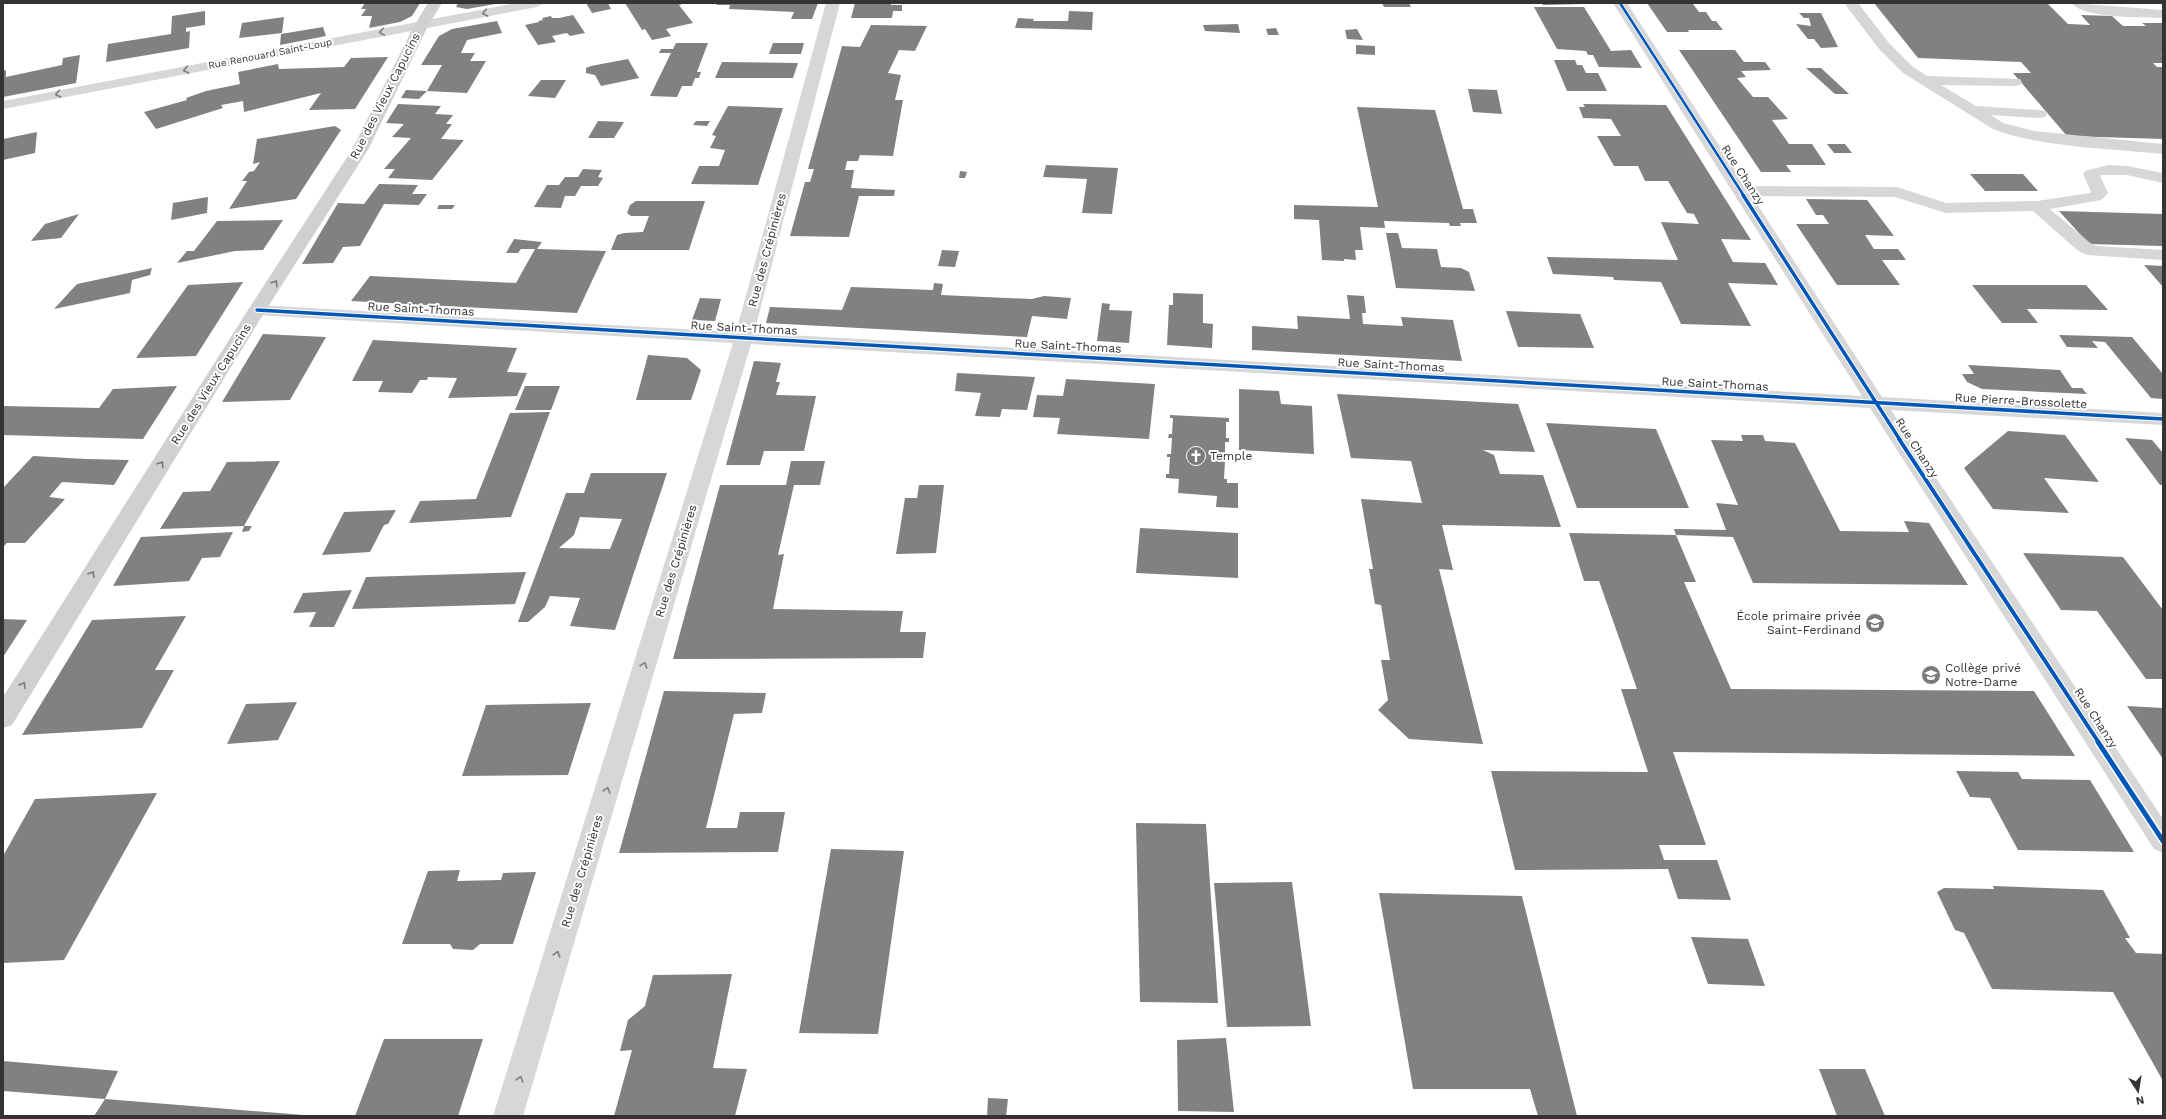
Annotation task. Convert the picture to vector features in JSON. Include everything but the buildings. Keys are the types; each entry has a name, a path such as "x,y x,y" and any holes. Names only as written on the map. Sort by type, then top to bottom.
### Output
{"street":[{"name":"Rue des Vieux Capucins","path":"3,718 257,310 361,148 421,26 435,3"},
{"name":"Rue Renouard Saint-Loup","path":"3,105 537,3"},
{"name":"Rue des Crépinières","path":"508,1116 744,338 833,3"},
{"name":"Rue Chanzy","path":"1620,3 1877,404 2163,841"},
{"path":"1851,3 1894,58 1924,80 1998,126 2034,136 2163,149"},
{"path":"2079,3 2092,9 2163,14"},
{"path":"1924,80 2015,82"},
{"path":"1972,110 2040,114"},
{"path":"1741,190 1897,192 1920,201 1946,208 2037,206 2095,197 2100,193 2092,174 2098,171 2111,170 2163,178"},
{"path":"2037,206 2083,246 2093,251 2163,255"},
{"name":"Rue Saint-Thomas","path":"257,310 1877,404"},
{"name":"Rue Pierre-Brossolette","path":"1877,404 2163,419"}],"cycle path":[{"path":"1620,3 1913,460 2163,841"},
{"path":"257,310 2163,419"}],"place":[{"name":"Temple","path":"1196,456"},
{"name":"École primaire privée Saint-Ferdinand","path":"1875,623"},
{"name":"Collège privé Notre-Dame","path":"1931,675"}]}
